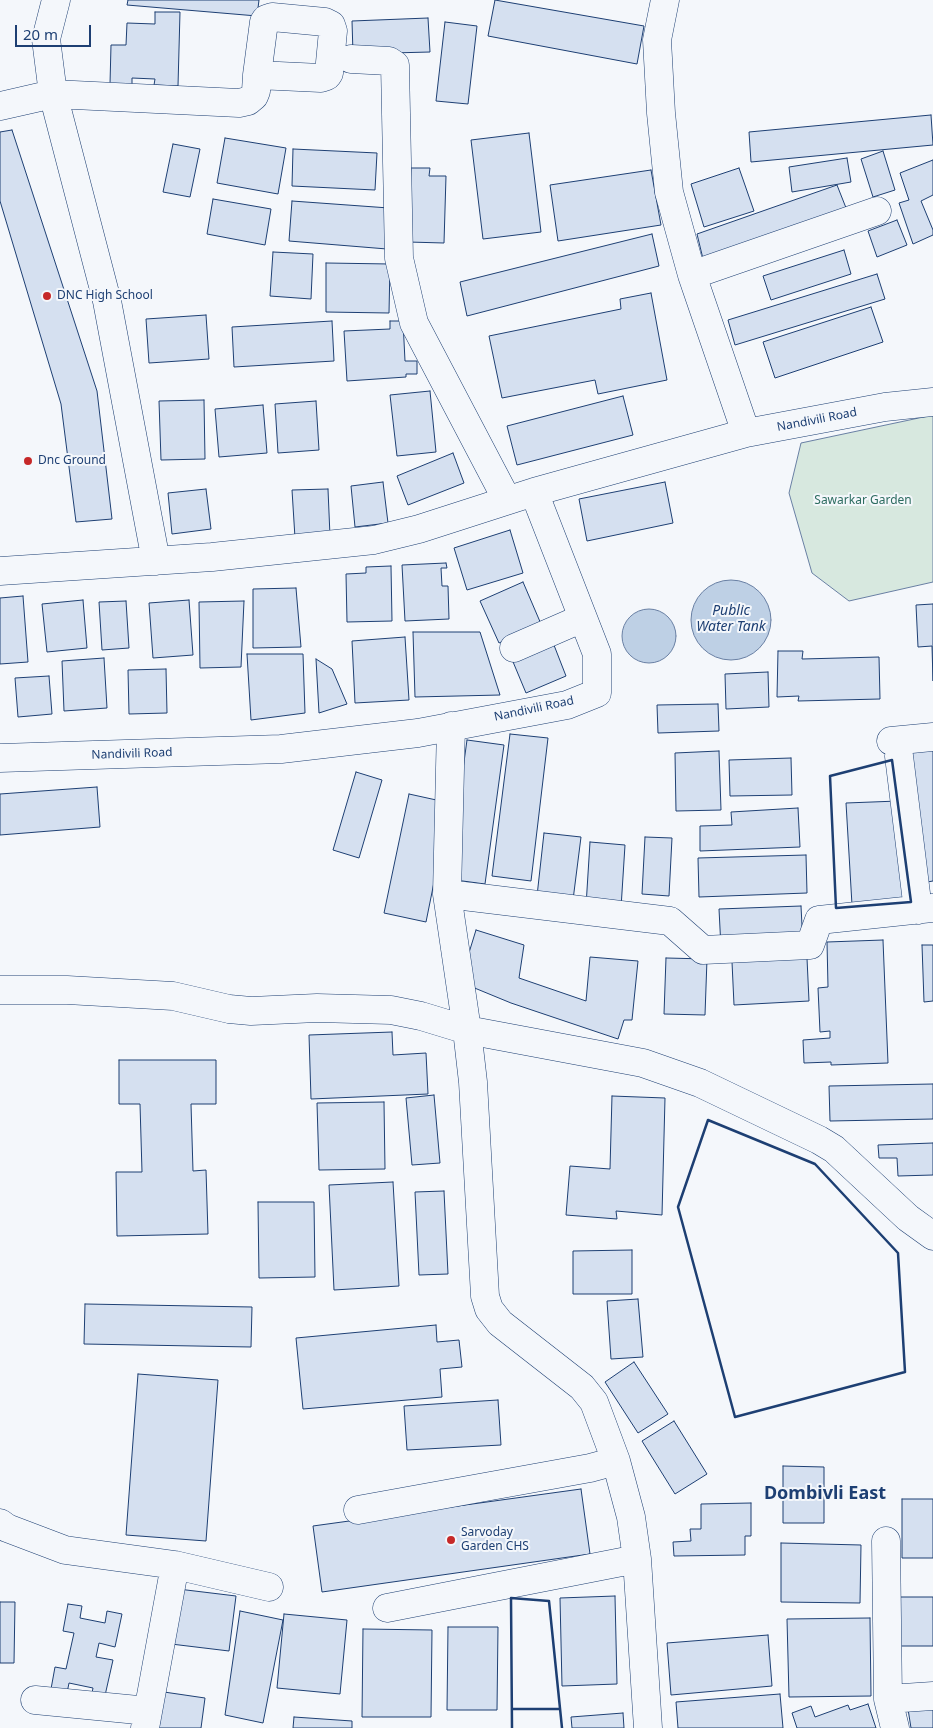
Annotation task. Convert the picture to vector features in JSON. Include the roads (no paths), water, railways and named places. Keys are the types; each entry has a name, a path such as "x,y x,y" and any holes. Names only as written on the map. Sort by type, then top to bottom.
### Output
{"street":[{"path":"56,0 46,38 53,94 107,301 156,561"},
{"path":"665,0 657,40 669,192 692,275 746,433"},
{"path":"351,59 389,61 395,65 399,258 414,323 507,500"},
{"path":"0,106 53,94 239,103 248,101 254,96 258,75"},
{"path":"692,275 877,211"},
{"name":"Nandivili Road","path":"0,758 281,749 418,733 567,705 597,693 596,654 534,492 746,433 885,407 933,402"},
{"path":"0,571 212,557 374,540 419,529 534,492"},
{"path":"514,648 583,618"},
{"path":"450,726 447,894 468,1030 473,1082 485,1296 490,1309 500,1323 589,1394 594,1402 616,1461 631,1517 636,1559 648,1728"},
{"path":"447,894 670,921 703,950 810,945 819,920 925,899 895,748 933,737"},
{"path":"0,990 67,990 173,996 229,1009 251,1011 317,1008 391,1010 422,1016 468,1030 643,1063 700,1083 819,1140 834,1149 908,1218 933,1236"},
{"path":"358,1510 590,1468 616,1461"},
{"path":"0,1523 7,1528 65,1550 175,1564 269,1587"},
{"path":"886,1541 888,1699 895,1728"},
{"path":"387,1608 636,1559"},
{"path":"35,1700 146,1719 175,1564"},
{"path":"888,1699 933,1696"}],"water":[{"name":"Public Water Tank","path":"731,580 746,583 759,592 768,605 771,620 768,635 759,648 746,657 731,660 716,657 703,648 694,635 691,620 694,605 703,592 716,583"},
{"name":"Public Water Tank","path":"649,609 659,611 668,617 674,626 676,636 674,646 668,655 659,661 649,663 639,661 630,655 624,646 622,636 624,626 630,617 639,611"}],"place":[{"name":"DNC High School","path":"47,296"},
{"name":"Dnc Ground","path":"28,461"},
{"name":"Sarvoday Garden CHS","path":"451,1540"}],"district":[{"name":"Dombivli East","path":"825,1494"}],"park label":[{"name":"Sawarkar Garden","path":"863,501"}]}
